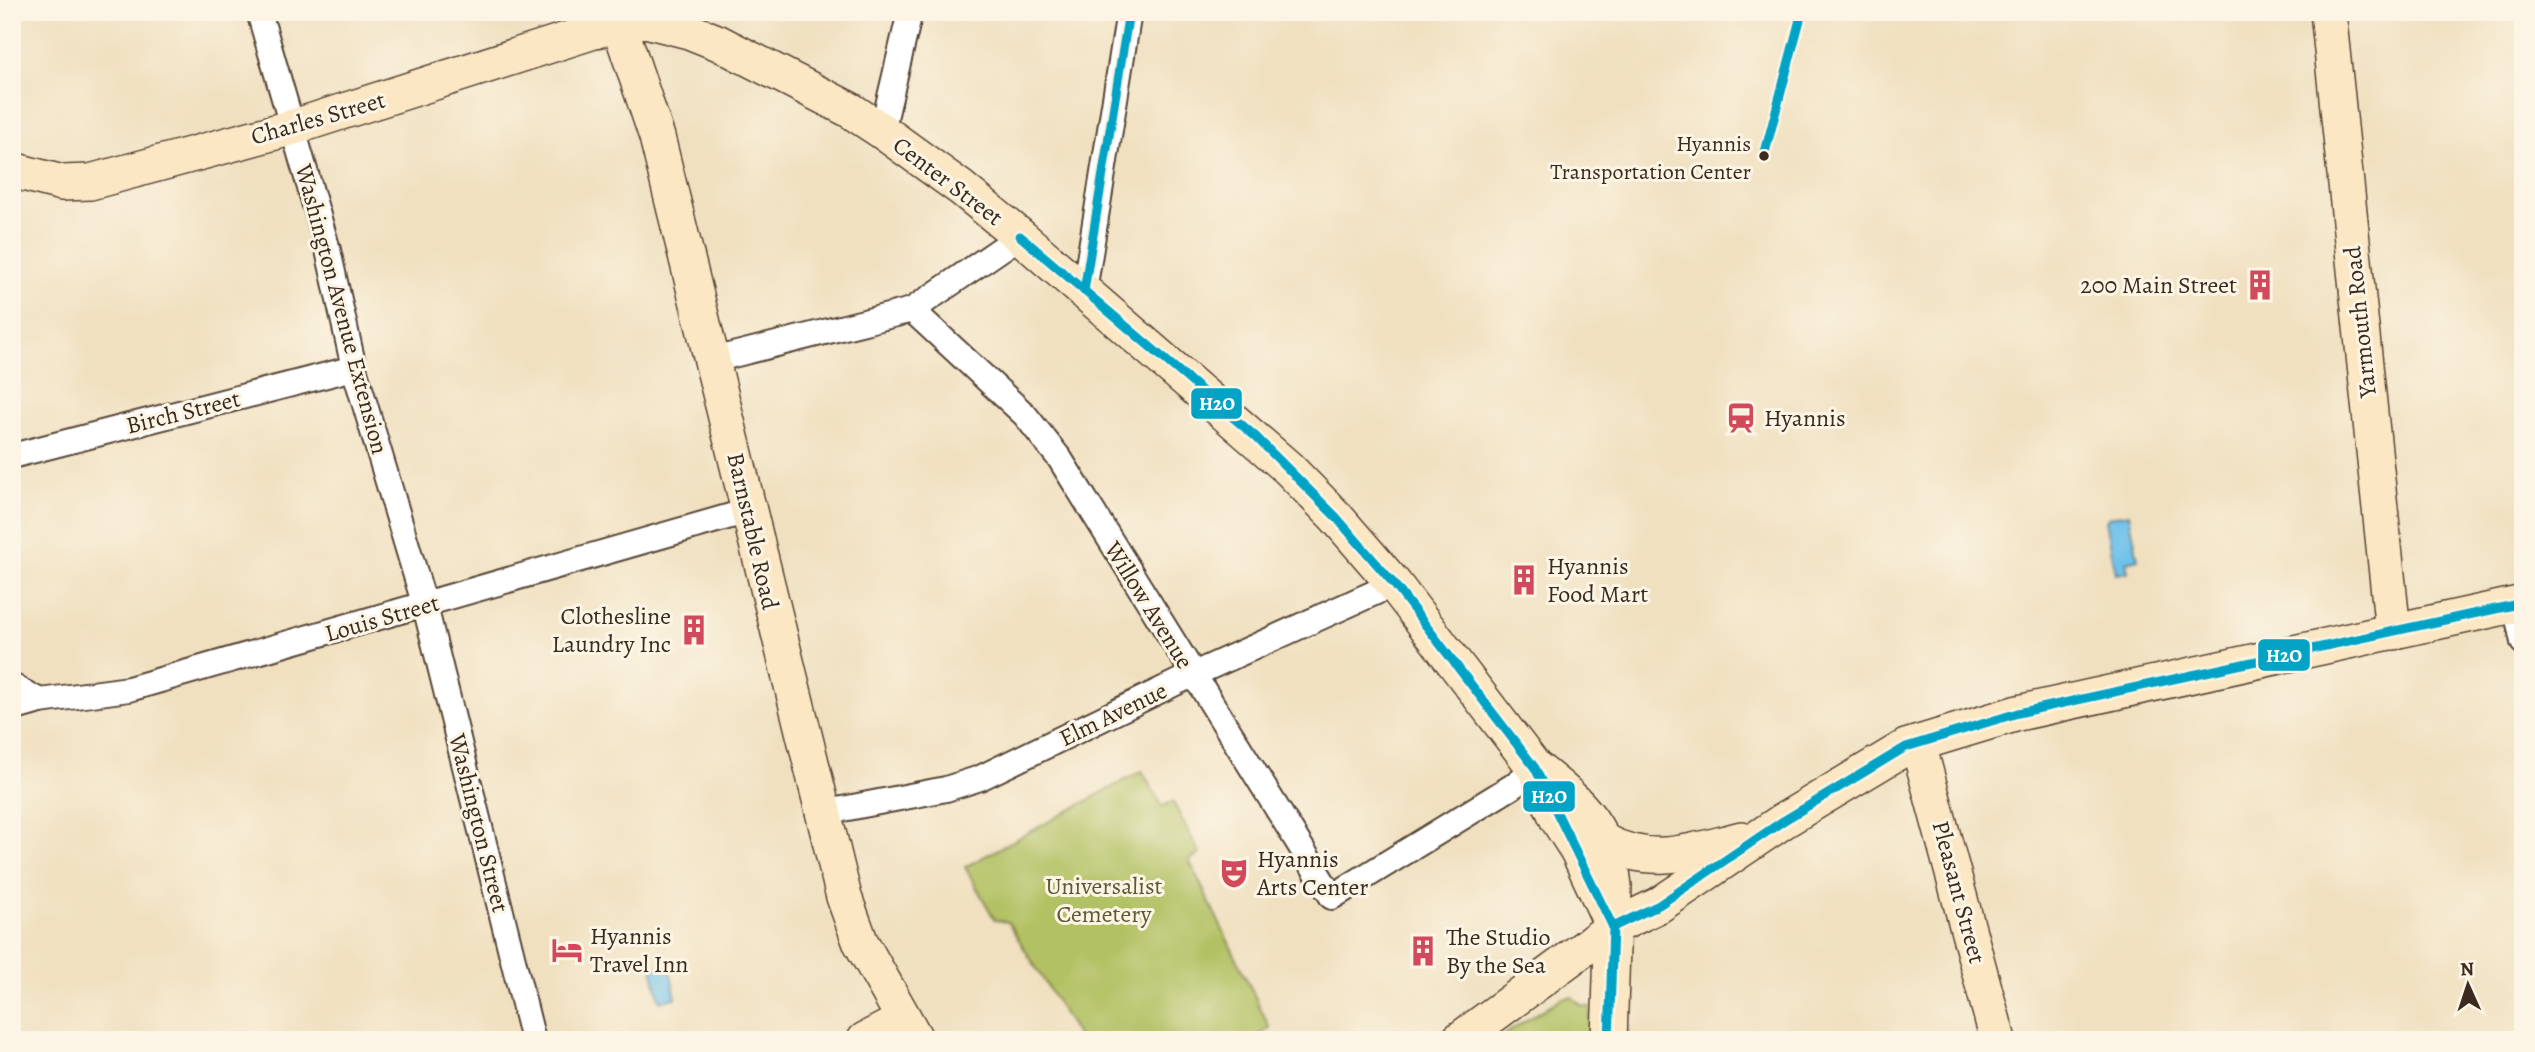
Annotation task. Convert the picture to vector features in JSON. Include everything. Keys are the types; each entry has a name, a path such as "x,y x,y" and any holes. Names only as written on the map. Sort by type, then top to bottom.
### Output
{"main road":[{"name":"Yarmouth Road","path":"2328,12 2393,632"},
{"name":"Charles Street","path":"12,170 61,183 90,182 294,127 617,18"},
{"name":"Center Street","path":"617,18 646,20 689,31 719,43 850,110 882,131 961,188 1020,236 1264,445 1336,517 1394,584 1535,768 1557,818 1578,851 1613,927"},
{"name":"Barnstable Road","path":"617,18 657,137 850,918 909,1030"},
{"path":"1459,1040 1613,927 1659,905 1762,834 1847,780 1906,747 2018,713 2519,603"},
{"name":"Pleasant Street","path":"1918,744 1998,1040"},
{"name":"Center Street","path":"1535,768 1578,802 1605,842 1613,873 1613,927"},
{"path":"1605,842 1627,852 1655,857 1671,856 1762,834"},
{"path":"1609,1040 1613,927"},
{"path":"865,1040 909,1030"}],"street":[{"name":"Washington Avenue Extension","path":"259,12 328,250 354,368 425,606"},
{"path":"882,131 910,12"},
{"path":"1084,291 1129,12"},
{"path":"713,360 912,310 1020,236"},
{"name":"Willow Avenue","path":"912,310 1025,415 1060,459 1332,897 1514,786 1535,768"},
{"name":"Birch Street","path":"12,456 354,368"},
{"name":"Louis Street","path":"12,709 40,701 129,689 748,511"},
{"name":"Elm Avenue","path":"822,813 962,785 1192,675 1394,584"},
{"path":"2519,603 2523,642"},
{"name":"Washington Street","path":"425,606 533,1040"},
{"path":"12,686 40,701"}],"green space":[{"name":"Universalist Cemetery","path":"1142,771 1162,806 1173,802 1200,854 1189,860 1270,1028 1252,1040 1080,1040 1008,922 995,920 965,867"},
{"path":"1572,997 1582,1006 1590,1007 1590,1040 1496,1040 1560,999"}],"water":[{"path":"2129,514 2138,559 2126,562 2128,572 2116,574 2106,521 2108,517"},
{"path":"669,965 676,998 660,1001 652,968"}],"transit line":[{"name":"H2O","path":"1084,291 1129,12"},
{"name":"H2O","path":"1764,156 1802,12"},
{"name":"H2O","path":"1020,236 1256,437 1336,517 1394,584 1535,768 1613,927 1609,1040"},
{"name":"H2O","path":"1613,927 1659,905 1783,821 1906,747 2018,713 2523,603"}],"place":[{"name":"Hyannis Transportation Center","path":"1764,156"},
{"name":"200 Main Street","path":"2260,285"},
{"name":"Hyannis","path":"1741,418"},
{"name":"Hyannis Food Mart","path":"1524,580"},
{"name":"Clothesline Laundry Inc","path":"694,630"},
{"name":"Hyannis Arts Center","path":"1234,873"},
{"name":"Hyannis Travel Inn","path":"567,950"},
{"name":"The Studio By the Sea","path":"1423,951"}]}
